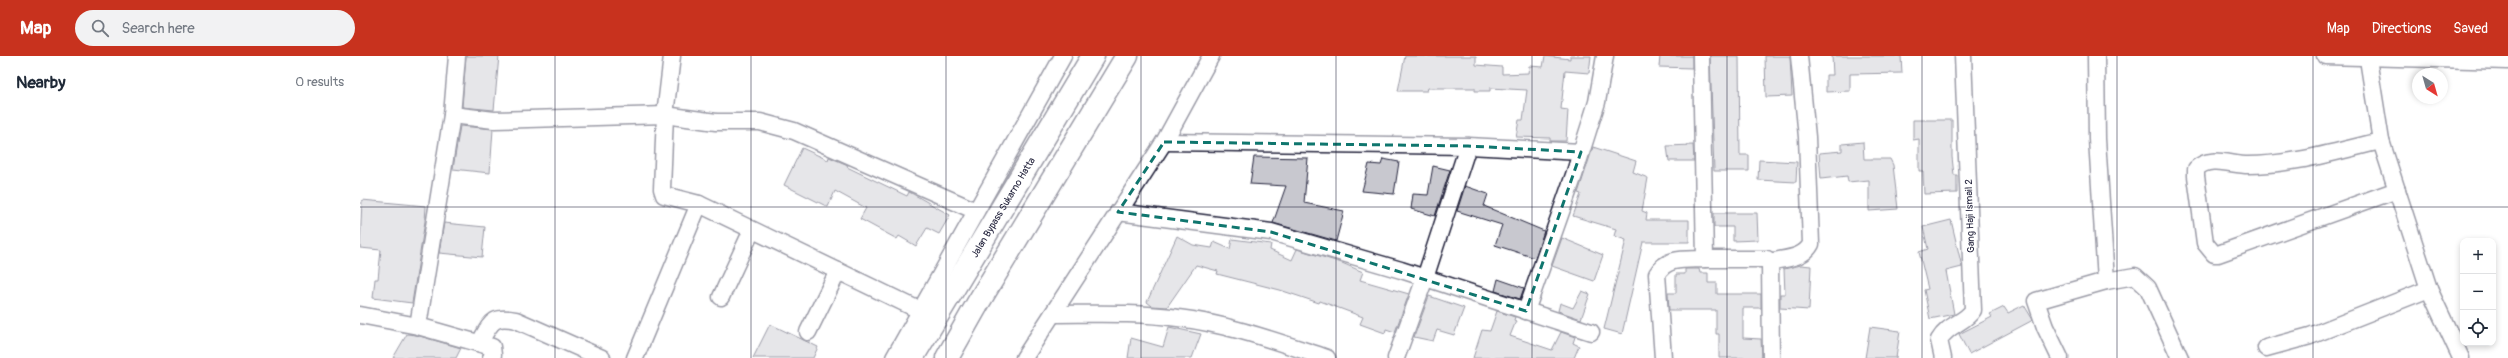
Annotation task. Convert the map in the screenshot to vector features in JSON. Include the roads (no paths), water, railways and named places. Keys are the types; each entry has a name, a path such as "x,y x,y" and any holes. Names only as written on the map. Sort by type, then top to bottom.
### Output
{"highway":[{"name":"Jalan Bypass Sukarno Hatta","path":"912,358 1092,56"},
{"path":"947,358 978,303 1128,56"}],"street":[{"path":"418,326 452,115 457,56"},
{"path":"672,56 665,115 662,190 664,195 699,204 921,311"},
{"path":"894,358 1063,56"},
{"path":"1024,358 1164,142 1211,56"},
{"path":"1526,311 1597,102 1605,56"},
{"path":"1700,56 1705,259"},
{"path":"1663,358 1657,274 1662,265 1673,260 1705,259 1767,259 1770,262 1807,252 1810,244 1807,137 1799,56"},
{"name":"Gang Haji Ismail 2","path":"1943,358 1939,340 1944,331 1970,314 1973,310 1963,56"},
{"path":"2096,56 2097,139 2106,281"},
{"path":"2325,56 2368,59 2508,61"},
{"path":"2368,59 2381,141 2429,289 2461,358"},
{"path":"452,115 494,120 665,115 716,122 760,122 794,131 976,211"},
{"path":"2381,141 2275,163 2247,165 2210,161 2200,164 2196,169 2196,176 2205,243 2214,254 2218,254 2397,190"},
{"path":"1164,142 1468,146 1581,152"},
{"path":"1396,358 1425,278 1468,146"},
{"path":"635,358 699,204"},
{"path":"1118,212 1271,232 1425,278 1591,332"},
{"path":"721,296 752,230"},
{"path":"1770,262 1771,358"},
{"path":"808,332 838,271"},
{"path":"2060,358 2045,327 2036,301 2106,281 2135,276 2148,288 2180,358"},
{"path":"2266,348 2310,336 2429,289"},
{"path":"1053,314 1152,315 1178,318 1238,330 1327,358"},
{"path":"360,315 418,326 480,342 492,346 491,358"},
{"path":"480,342 490,325 496,319 503,317 516,320 602,358"}]}
